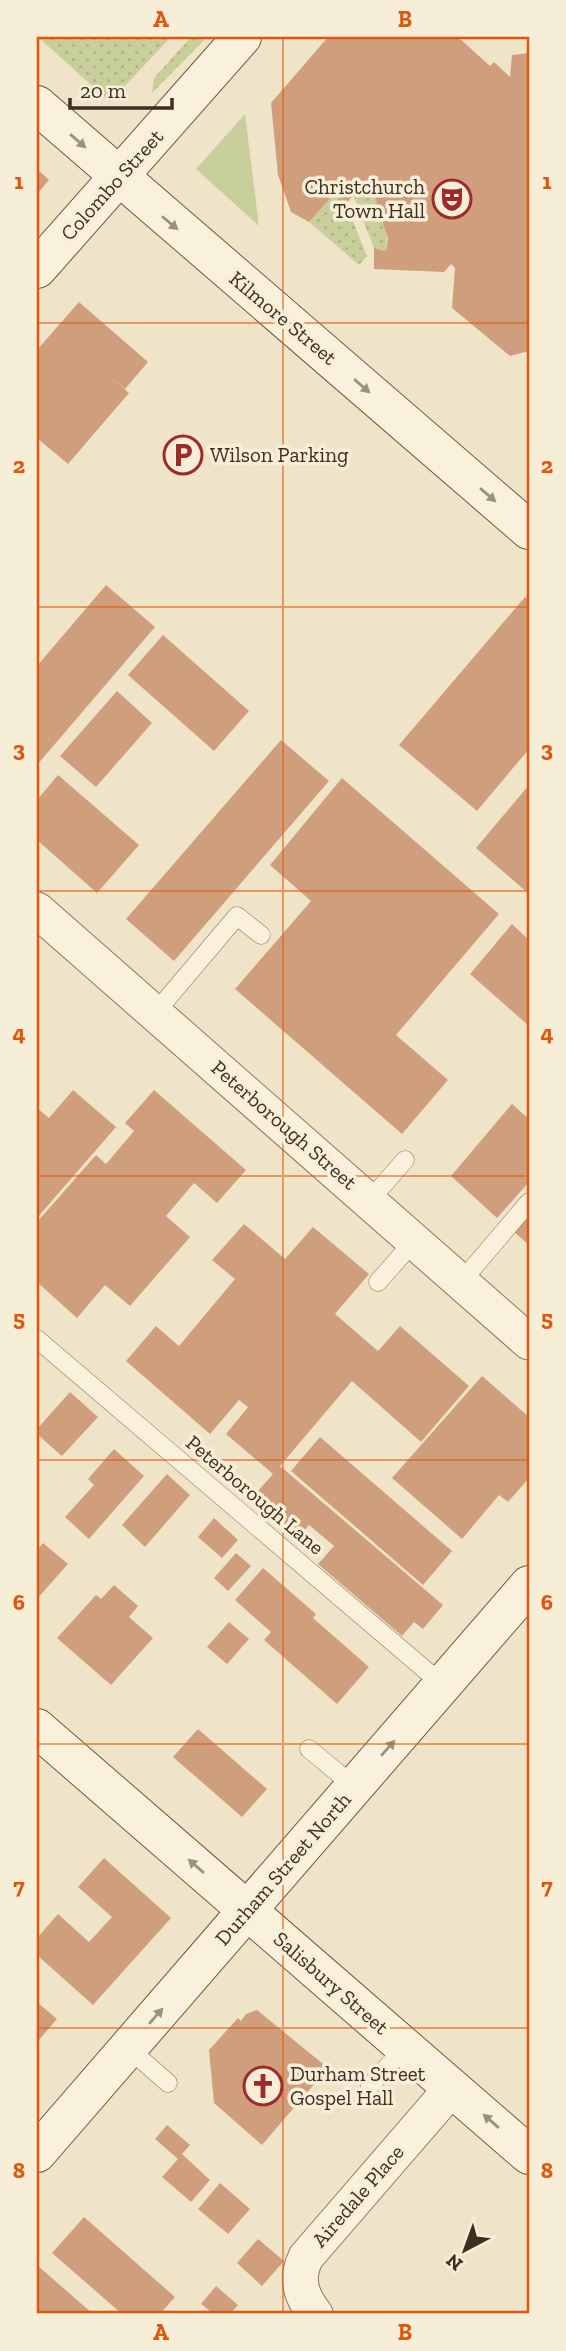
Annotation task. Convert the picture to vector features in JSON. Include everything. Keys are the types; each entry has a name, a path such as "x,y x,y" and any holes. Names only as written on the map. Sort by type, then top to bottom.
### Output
{"main road":[{"name":"Colombo Street","path":"37,269 242,37"},
{"name":"Kilmore Street","path":"37,105 529,530"},
{"name":"Durham Street North","path":"37,2154 529,1585"},
{"name":"Salisbury Street","path":"37,1728 529,2155"}],"street":[{"name":"Peterborough Street","path":"37,910 529,1342"},
{"name":"Airedale Place","path":"315,2314 303,2297 299,2281 306,2257 452,2088"}],"lane":[{"path":"155,1013 237,916 261,935"},
{"path":"369,1201 405,1160"},
{"path":"461,1282 529,1202"},
{"path":"378,1282 415,1241"},
{"name":"Peterborough Lane","path":"37,1339 443,1685"},
{"path":"309,1749 355,1787"},
{"path":"370,2086 405,2047"},
{"path":"128,2048 168,2083"}],"green space":[{"path":"38,37 171,37 110,102"},
{"path":"191,37 207,37 152,93 154,78"},
{"path":"245,114 259,226 196,169"},
{"path":"363,183 374,196 382,214 386,251 374,248 353,195"},
{"path":"335,193 346,204 367,256 359,265 309,222"}],"building":[{"name":"Christchurch Town Hall","path":"328,37 458,37 490,66 494,62 510,77 512,55 529,53 529,351 510,356 452,308 455,268 451,264 444,272 374,269 374,248 386,251 388,239 373,191 363,183 346,204 335,193 309,222 291,212 278,175 271,103"},
{"path":"37,169 49,180 37,194"},
{"path":"79,302 148,362 125,389 107,374 129,393 68,464 37,438 37,350"},
{"path":"106,585 155,627 37,765 37,666"},
{"path":"525,597 529,600 529,749 477,811 399,745"},
{"path":"163,635 249,711 214,751 128,675"},
{"path":"117,691 152,723 96,787 60,756"},
{"path":"281,740 329,781 174,961 126,919"},
{"path":"58,775 139,845 97,893 37,840 37,800"},
{"path":"342,778 499,914 396,1035 448,1080 402,1134 235,989 311,901 270,865"},
{"path":"529,785 529,894 476,848"},
{"path":"512,924 529,940 529,1026 470,974"},
{"path":"73,1090 116,1127 37,1218 37,1108 49,1118"},
{"path":"154,1090 246,1170 217,1203 194,1183 166,1216 190,1237 130,1306 105,1285 77,1318 37,1282 37,1222 96,1155 106,1164 134,1131 125,1123"},
{"path":"512,1104 529,1119 529,1182 497,1218 451,1176"},
{"path":"529,1214 529,1245 514,1232"},
{"path":"244,1224 285,1259 313,1227 369,1274 335,1314 378,1351 400,1326 469,1386 421,1442 352,1381 280,1466 443,1605 423,1629 414,1622 402,1636 318,1564 334,1546 309,1525 296,1540 250,1500 273,1474 226,1434 248,1407 239,1400 210,1434 126,1361 156,1326 179,1346 235,1279 212,1260"},
{"path":"482,1376 529,1417 529,1478 508,1502 499,1495 462,1539 392,1478"},
{"path":"70,1392 98,1417 62,1456 37,1434 37,1429"},
{"path":"320,1437 452,1551 423,1585 291,1471"},
{"path":"114,1449 144,1476 89,1539 65,1517 94,1485 88,1479"},
{"path":"167,1474 190,1495 145,1547 122,1525"},
{"path":"214,1518 238,1540 222,1558 198,1537"},
{"path":"43,1543 68,1564 37,1599 37,1550"},
{"path":"236,1553 251,1566 228,1591 214,1578"},
{"path":"263,1568 316,1614 313,1618 369,1667 337,1704 264,1640 271,1632 235,1600"},
{"path":"114,1585 138,1606 129,1617 153,1638 111,1685 57,1638 96,1595 101,1599"},
{"path":"229,1622 249,1639 227,1664 207,1647"},
{"path":"198,1729 267,1789 242,1817 173,1757"},
{"path":"104,1858 171,1918 93,2005 37,1955 37,1938 58,1914 89,1942 112,1917 78,1887"},
{"path":"37,2002 57,2019 37,2042"},
{"name":"Durham Street Gospel Hall","path":"257,2010 328,2068 262,2145 214,2103 209,2050 238,2018 241,2021 246,2014"},
{"path":"167,2125 190,2145 182,2154 210,2180 191,2202 162,2177 178,2159 155,2139"},
{"path":"220,2183 250,2209 228,2234 198,2209"},
{"path":"84,2217 175,2297 160,2314 122,2314 52,2253"},
{"path":"258,2239 284,2261 262,2286 237,2263"},
{"path":"37,2265 93,2314 37,2314"},
{"path":"216,2286 238,2305 230,2314 214,2314 201,2304"}],"place":[{"name":"Christchurch Town Hall","path":"452,199"},
{"name":"Wilson Parking","path":"183,455"},
{"name":"Durham Street Gospel Hall","path":"263,2086"}]}
